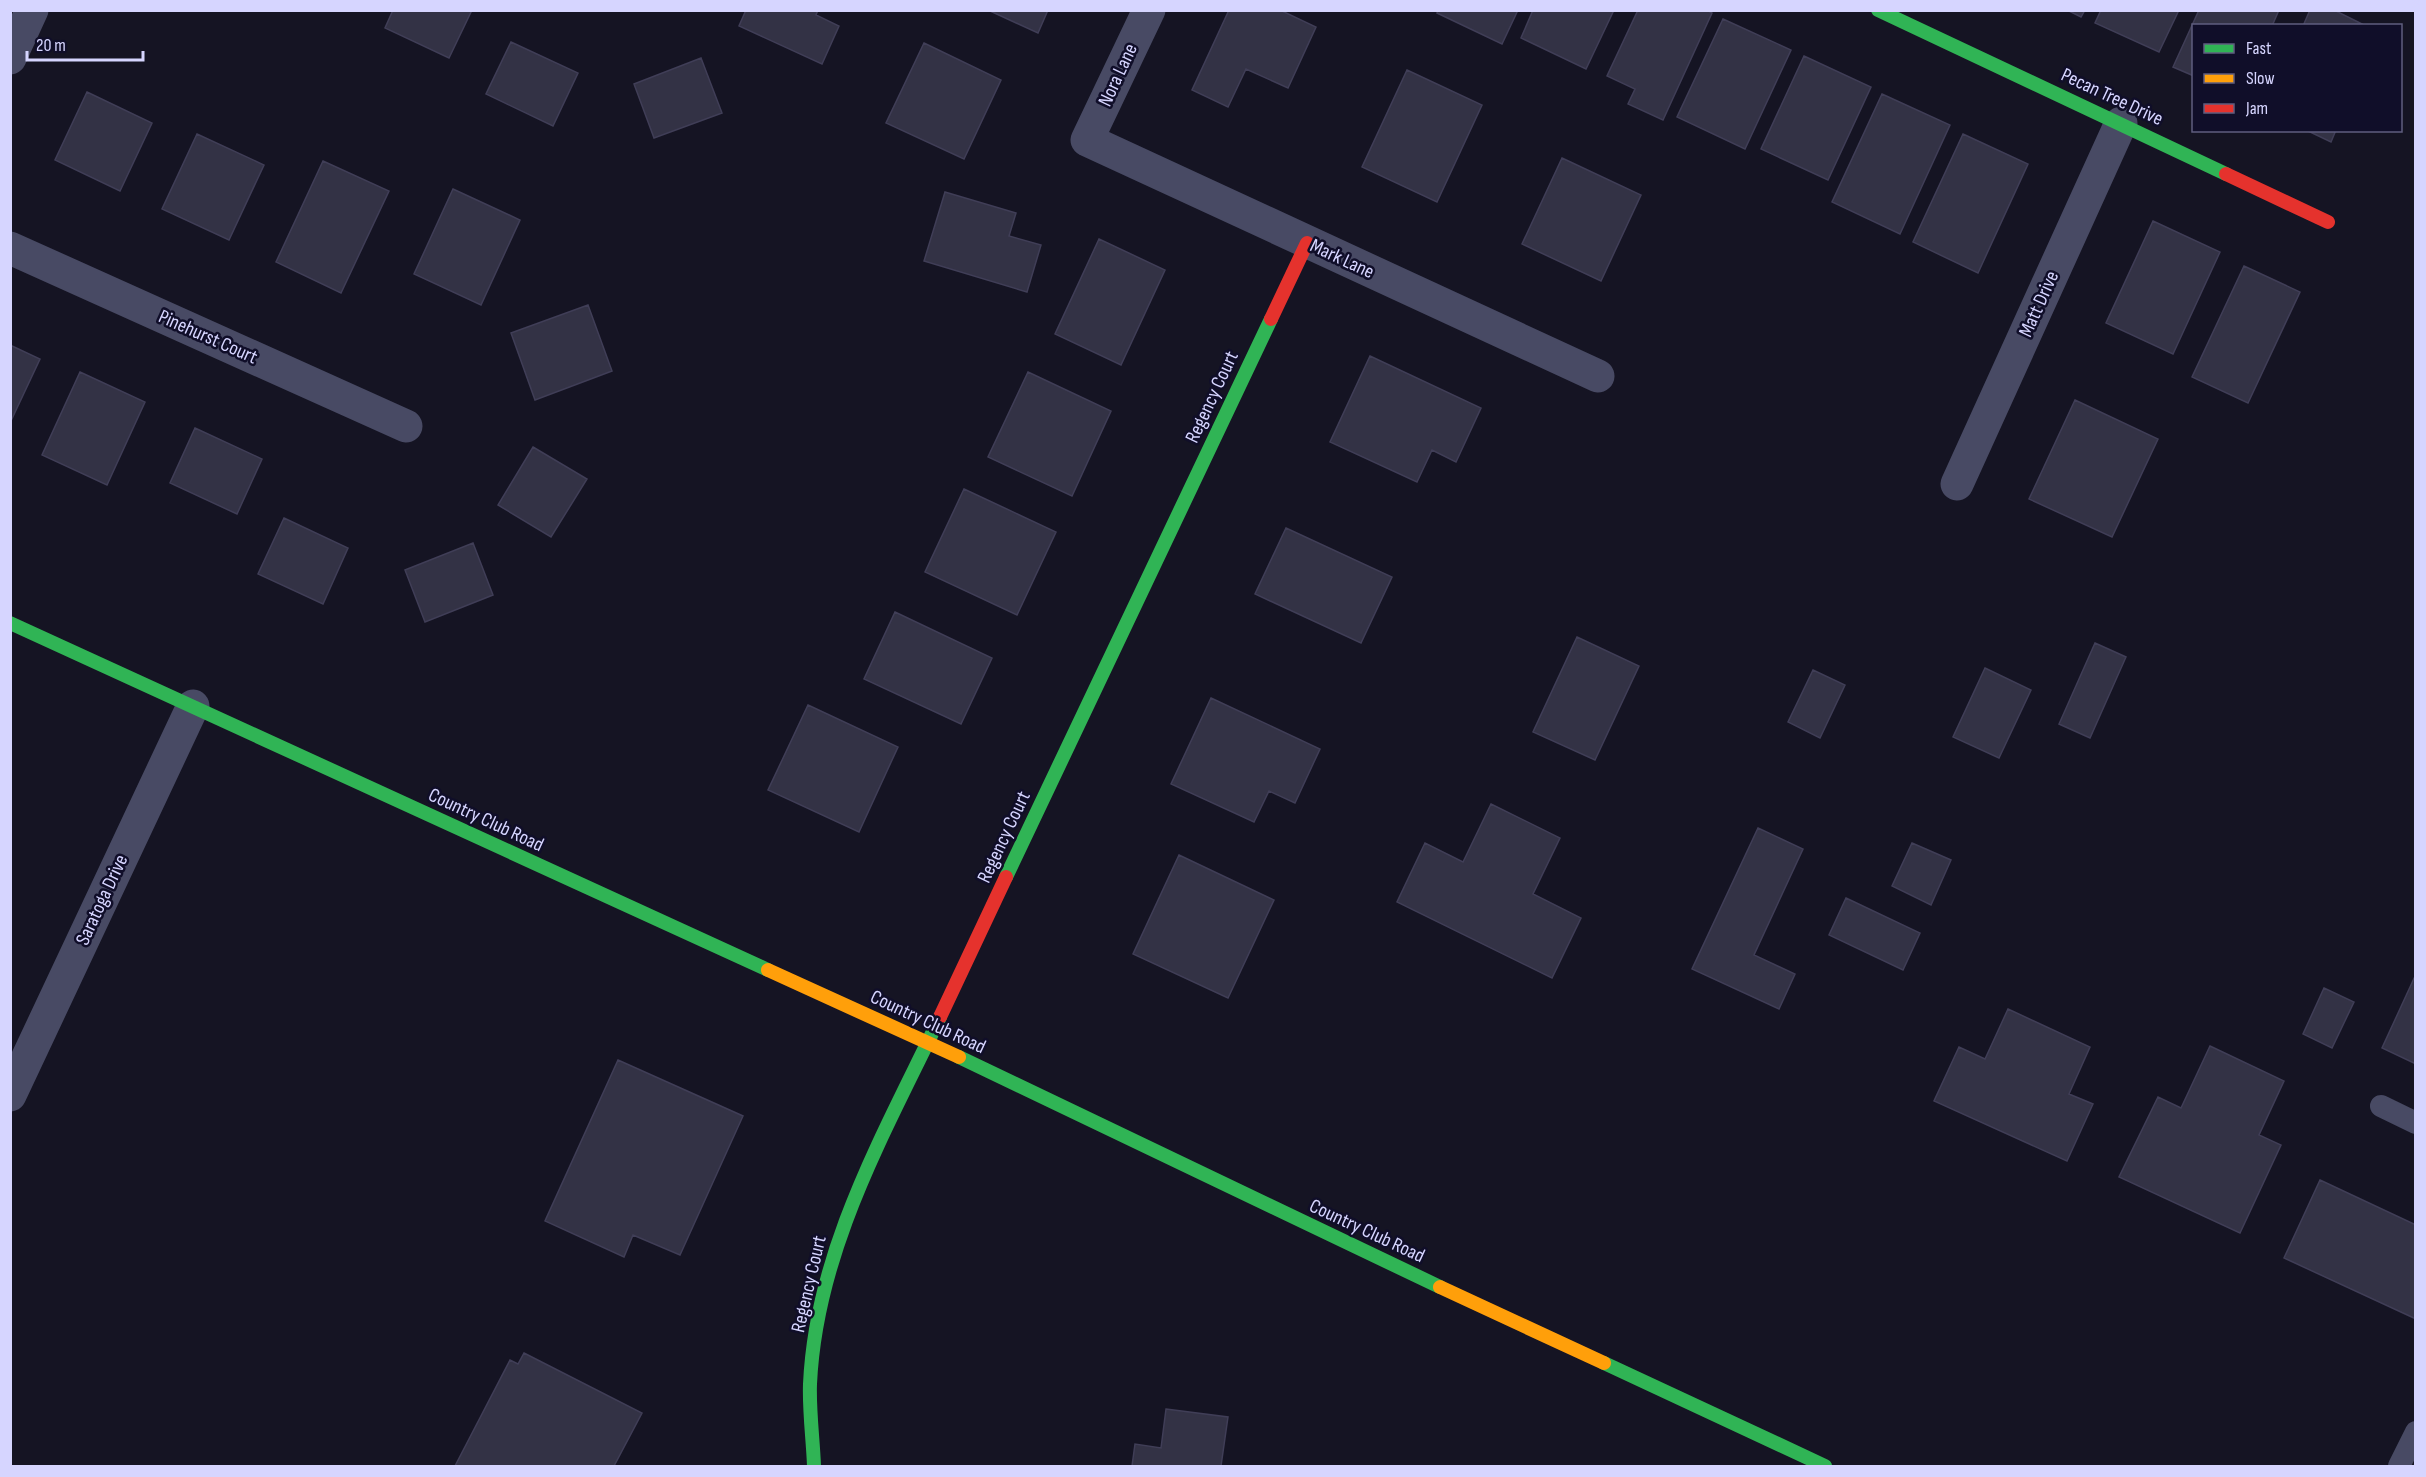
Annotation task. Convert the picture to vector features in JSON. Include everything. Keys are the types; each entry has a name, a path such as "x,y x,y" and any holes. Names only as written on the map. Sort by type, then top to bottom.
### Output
{"main road":[{"name":"Pecan Tree Drive","path":"1878,10 2328,222"},
{"name":"Regency Court","path":"814,1467 810,1384 821,1303 845,1217 1306,243"},
{"name":"Country Club Road","path":"10,623 929,1043 1244,1195 1825,1467"}],"street":[{"path":"10,58 32,10"},
{"name":"Nora Lane","path":"1087,140 1149,10"},
{"name":"Matt Drive","path":"1957,484 2121,123"},
{"name":"Mark Lane","path":"1087,140 1598,376"},
{"name":"Pinehurst Court","path":"10,248 405,426"},
{"name":"Saratoga Drive","path":"10,1095 193,706"}],"lane":[{"path":"2382,1106 2415,1123"},
{"path":"2399,1467 2415,1432"}],"building":[{"path":"393,10 472,10 449,58 385,28"},
{"path":"746,10 818,10 816,15 839,26 822,64 739,26"},
{"path":"988,10 1048,10 1038,33"},
{"path":"1229,10 1280,10 1316,27 1288,88 1246,69 1228,107 1192,90"},
{"path":"1438,10 1518,10 1502,44 1437,13"},
{"path":"1533,10 1614,10 1586,69 1521,38"},
{"path":"1638,10 1707,10 1712,13 1663,120 1628,104 1635,89 1607,76"},
{"path":"2067,10 2085,10 2081,17"},
{"path":"2101,10 2179,10 2159,52 2095,23"},
{"path":"2199,10 2279,10 2273,24 2193,24"},
{"path":"2310,10 2334,10 2362,24 2304,24"},
{"path":"1723,19 1791,50 1745,149 1677,117"},
{"path":"2192,25 2192,75 2173,67"},
{"path":"511,42 578,73 553,126 486,94"},
{"path":"924,43 1001,80 964,159 886,123"},
{"path":"1804,56 1871,87 1828,180 1761,149"},
{"path":"701,58 722,113 654,138 634,84"},
{"path":"1407,70 1482,105 1437,202 1362,167"},
{"path":"87,92 152,123 120,191 55,160"},
{"path":"1882,94 1950,125 1900,234 1832,202"},
{"path":"2310,132 2335,132 2331,142"},
{"path":"197,134 264,165 229,240 162,209"},
{"path":"1963,134 2028,164 1978,273 1913,242"},
{"path":"1562,158 1641,195 1601,281 1522,244"},
{"path":"323,161 389,191 341,293 276,262"},
{"path":"453,189 520,220 481,305 414,274"},
{"path":"945,192 1016,213 1009,236 1041,245 1027,292 924,261"},
{"path":"2153,221 2220,252 2173,354 2106,323"},
{"path":"1099,239 1165,270 1121,365 1055,334"},
{"path":"2244,266 2300,292 2248,403 2192,377"},
{"path":"588,305 612,371 535,400 511,333"},
{"path":"10,345 40,359 10,423"},
{"path":"1370,356 1481,408 1456,462 1432,450 1417,482 1330,442"},
{"path":"80,372 145,402 107,485 42,455"},
{"path":"1028,372 1111,411 1072,496 988,457"},
{"path":"2075,400 2158,439 2112,537 2029,499"},
{"path":"195,428 262,459 237,514 170,483"},
{"path":"533,447 587,479 551,537 498,505"},
{"path":"964,489 1056,532 1017,615 925,572"},
{"path":"284,518 348,548 323,604 258,574"},
{"path":"1286,528 1392,577 1361,643 1255,594"},
{"path":"473,543 493,595 425,622 405,570"},
{"path":"895,612 992,658 961,724 864,679"},
{"path":"1577,637 1639,666 1595,760 1533,732"},
{"path":"2095,643 2126,657 2090,738 2059,724"},
{"path":"1985,668 2031,690 1999,758 1953,737"},
{"path":"1813,670 1845,685 1820,738 1788,722"},
{"path":"1211,698 1320,749 1295,803 1269,791 1254,822 1171,784"},
{"path":"808,705 898,747 859,832 768,790"},
{"path":"1491,804 1560,838 1533,894 1581,918 1552,978 1397,902 1425,843 1463,862"},
{"path":"1758,828 1803,849 1754,955 1795,974 1779,1009 1692,969"},
{"path":"1912,843 1951,860 1931,905 1892,886"},
{"path":"1179,855 1274,900 1228,998 1133,954"},
{"path":"1846,898 1920,933 1903,970 1829,935"},
{"path":"2416,974 2416,1064 2382,1048"},
{"path":"2324,988 2354,1002 2332,1048 2303,1034"},
{"path":"2008,1009 2090,1047 2069,1094 2093,1104 2067,1161 1934,1101 1959,1047 1985,1059"},
{"path":"2210,1046 2284,1081 2259,1135 2281,1145 2240,1233 2119,1177 2158,1097 2181,1108"},
{"path":"618,1060 743,1116 680,1255 633,1235 624,1257 545,1221"},
{"path":"2320,1180 2416,1225 2416,1319 2284,1258"},
{"path":"524,1353 642,1413 614,1466 455,1466 510,1360 518,1364"},
{"path":"1166,1409 1228,1417 1221,1466 1132,1466 1135,1444 1161,1448"}],"traffic: fast":[{"path":"1878,10 2226,174"},
{"path":"1006,877 1271,319"},
{"path":"10,623 768,970"},
{"path":"814,1466 810,1384 815,1335 825,1287 856,1194 940,1017"},
{"path":"959,1057 1440,1287"},
{"path":"1604,1363 1825,1466"}],"traffic: slow":[{"path":"768,970 959,1057"},
{"path":"1440,1287 1604,1363"}],"traffic: jam":[{"path":"2226,174 2328,222"},
{"path":"1271,319 1307,243"},
{"path":"940,1017 1006,877"}]}
